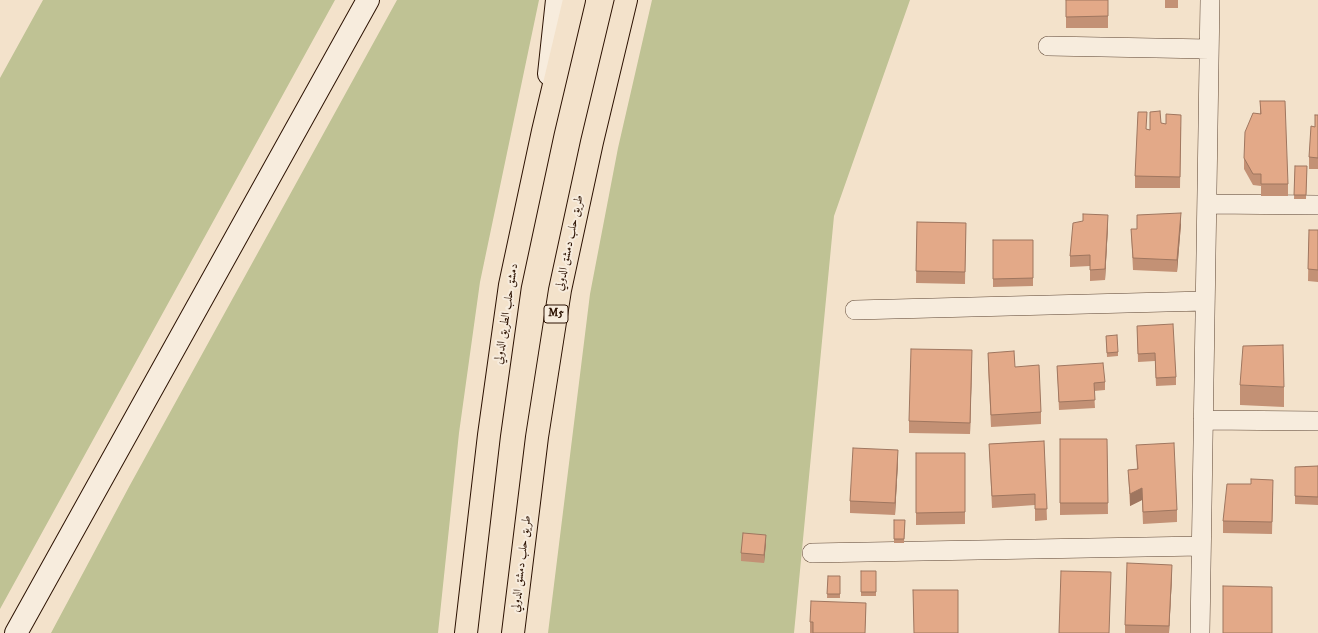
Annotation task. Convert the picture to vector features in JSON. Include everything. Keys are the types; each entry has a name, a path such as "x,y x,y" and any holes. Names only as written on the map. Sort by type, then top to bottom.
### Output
{"highway":[{"name":"دمشق حلب الطريق الدولي","path":"466,633 489,435 509,293 543,131 574,0"},
{"name":"طريق حلب دمشق الدولي","path":"513,633 537,437 560,290 592,142 626,0"}],"main road":[{"path":"16,633 368,0"},
{"path":"543,131 557,0"}],"street":[{"path":"1200,633 1210,0"},
{"path":"1048,46 1209,49"},
{"path":"1207,204 1318,205"},
{"path":"855,310 1205,300"},
{"path":"1203,420 1318,421"},
{"path":"812,553 1201,546"}],"green space":[{"path":"43,0 335,0 0,609 0,78"},
{"path":"397,0 539,0 480,282 459,433 438,633 51,633 130,485"},
{"path":"652,0 910,0 834,216 794,633 548,633 590,294 618,148"}],"building":[{"path":"1066,0 1108,0 1108,16 1066,17"},
{"path":"1260,101 1285,101 1288,184 1261,184 1261,174 1253,174 1244,158 1245,132 1253,113 1261,114"},
{"path":"1160,111 1161,123 1166,124 1166,114 1181,115 1180,177 1135,176 1138,112 1147,112 1146,129 1150,130 1150,112"},
{"path":"1315,115 1318,115 1318,158 1309,157 1311,126 1315,127"},
{"path":"1295,166 1307,166 1306,195 1294,195"},
{"path":"1181,213 1177,260 1133,258 1131,229 1137,229 1137,215"},
{"path":"1083,214 1108,215 1105,269 1090,270 1090,255 1070,256 1073,223 1083,221"},
{"path":"917,222 966,223 965,272 916,271"},
{"path":"1309,230 1318,230 1318,270 1308,269"},
{"path":"993,240 1033,240 1033,278 993,279"},
{"path":"1173,324 1176,377 1156,378 1155,353 1138,354 1137,326"},
{"path":"1117,335 1118,352 1107,353 1106,336"},
{"path":"1283,345 1284,387 1240,385 1243,346"},
{"path":"911,349 972,350 970,423 909,421"},
{"path":"1014,351 1015,367 1039,365 1041,412 991,415 988,353"},
{"path":"1103,363 1105,382 1094,383 1095,400 1059,402 1057,366"},
{"path":"1060,439 1107,439 1108,503 1060,503"},
{"path":"1044,441 1047,509 1035,509 1035,494 992,496 989,444"},
{"path":"1174,443 1177,510 1143,512 1142,488 1130,494 1128,470 1138,469 1136,445"},
{"path":"853,448 898,450 895,503 850,501"},
{"path":"916,453 965,453 965,512 916,513"},
{"path":"1318,466 1318,497 1295,496 1295,467"},
{"path":"1251,479 1273,480 1272,522 1223,521 1227,484 1251,484"},
{"path":"894,520 905,520 904,539 894,539"},
{"path":"743,533 766,535 764,555 741,553"},
{"path":"1127,563 1172,565 1169,626 1125,625"},
{"path":"861,571 876,571 876,592 861,592"},
{"path":"1061,571 1111,572 1109,633 1059,633"},
{"path":"828,576 840,576 840,594 827,594"},
{"path":"1223,586 1272,587 1272,633 1223,633"},
{"path":"913,590 958,590 958,633 914,633"},
{"path":"811,601 866,603 865,633 813,633 813,622 810,622"}]}
